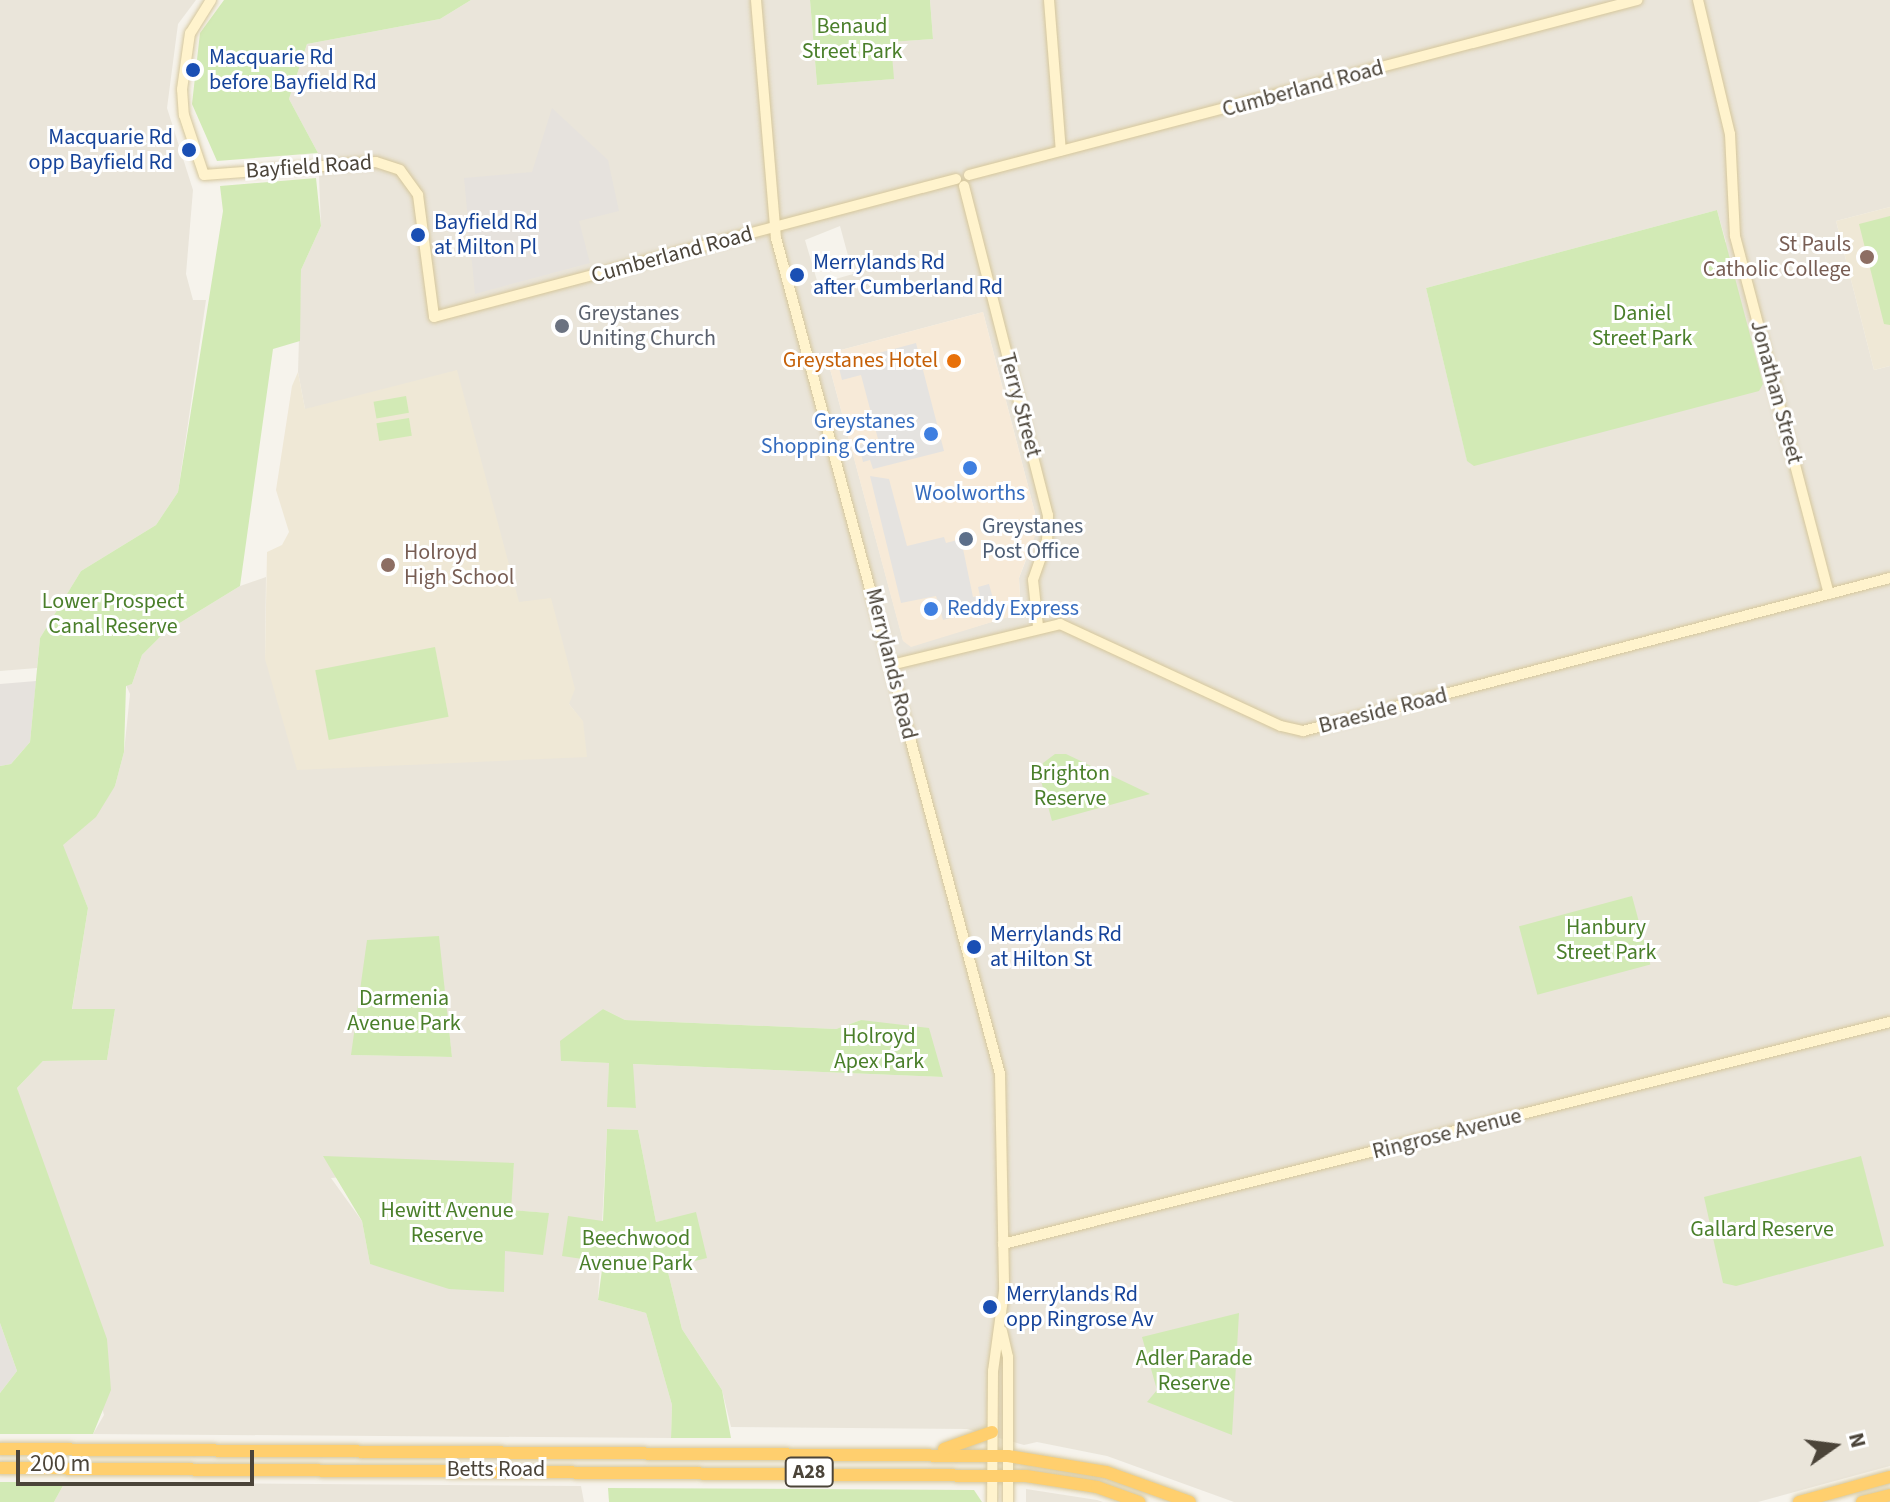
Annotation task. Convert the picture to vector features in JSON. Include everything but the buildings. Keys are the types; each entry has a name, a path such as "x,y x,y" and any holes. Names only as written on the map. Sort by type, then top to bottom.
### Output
{"highway":[{"path":"930,1455 992,1432"},
{"name":"Betts Road","path":"0,1449 992,1456"},
{"name":"A28","path":"992,1456 1106,1472 1190,1502"},
{"name":"Betts Road","path":"1,1468 992,1476"},
{"name":"A28","path":"992,1476 1081,1484 1139,1502"},
{"path":"1799,1502 1890,1477"},
{"path":"1862,1502 1890,1495"}],"street":[{"name":"Bayfield Road","path":"211,0 190,33 182,89 184,115 204,175 376,162 405,174 420,202 434,317"},
{"name":"Merrylands Road","path":"756,0 774,227 1000,1074 1003,1244 1001,1329 994,1356 992,1502"},
{"path":"1049,0 1061,151"},
{"name":"Cumberland Road","path":"434,317 1637,0"},
{"name":"Jonathan Street","path":"1698,0 1730,134 1735,236 1829,594"},
{"name":"Terry Street","path":"963,180 1048,515 1046,543 1033,580 1038,626"},
{"name":"Braeside Road","path":"891,665 1038,626 1070,626 1281,726 1303,731 1890,578"},
{"name":"Ringrose Avenue","path":"1003,1244 1890,1022"},
{"name":"Merrylands Road","path":"1001,1329 1008,1357 1008,1502"}],"shaded area":[{"path":"0,0 196,0 178,24 167,108 193,190 186,274 193,300 206,300 178,492 156,525 81,571 40,638 37,668 0,671"},
{"path":"471,0 810,0 817,85 893,79 891,42 933,39 930,0 1890,0 1890,207 1836,221 1874,370 1890,366 1890,1466 1758,1502 1234,1502 1107,1456 1037,1442 1024,1445 967,1429 731,1427 722,1390 682,1329 667,1268 696,1213 656,1222 638,1130 607,1129 598,1300 646,1313 672,1405 671,1438 93,1434 104,1415 17,1088 43,1061 107,1060 115,1009 72,1010 88,908 62,845 115,786 124,752 130,694 126,685 132,684 142,655 165,632 240,586 266,577 265,659 583,722 569,704 550,599 519,603 305,409 298,372 301,270 321,226 318,153 289,99 307,44 440,19","holes":["1717,210 1726,242 1474,465 1467,460 1426,288","840,226 853,274 818,284 805,240","983,312 1035,513 1033,542 1019,578 1021,613 911,646 903,640 826,354","438,936 452,1057 352,1055 363,986","603,1009 625,1020 836,1029 861,1020 943,1077 632,1064 636,1108 608,1107 609,1063 561,1061","514,1163 510,1210 548,1213 504,1251 503,1292 370,1264 362,1221 331,1178"]},
{"path":"552,108 608,160 619,211 579,221 590,263 475,294 464,178 532,172"},
{"name":"St Pauls Catholic College","path":"1890,207 1890,366 1874,370 1836,221"},
{"name":"Greystanes Shopping Centre","path":"983,312 1035,513 1036,533 1019,578 1021,613 911,647 903,641 826,354"},
{"path":"916,343 944,451 873,469 870,460 863,462 859,445 878,439 861,375 842,380 838,364"},
{"name":"Holroyd High School","path":"457,370 519,602 551,598 575,689 569,704 583,721 587,757 297,770 265,659 267,552 282,545 289,532 276,490 292,386 298,372 305,409"},
{"path":"870,476 889,479 907,546 944,537 946,543 961,539 973,597 980,596 978,587 989,584 995,606 943,620 936,596 901,603"},
{"path":"36,681 30,742 11,764 0,766 0,684"},
{"path":"0,1323 17,1371 0,1393"},
{"path":"65,1482 581,1486 584,1502 54,1502"},
{"path":"1026,1489 1097,1500 1103,1502 1026,1502"}],"green space":[{"path":"224,0 471,0 440,19 307,44 289,99 318,153 217,161 192,104 200,33"},
{"name":"Benaud Street Park","path":"810,0 930,0 933,39 891,42 894,79 817,85"},
{"name":"Lower Prospect Canal Reserve","path":"316,178 321,226 301,270 300,341 273,349 240,586 165,632 142,655 132,684 126,686 124,752 115,786 96,817 63,845 88,908 72,1009 115,1009 107,1060 43,1061 17,1088 107,1339 111,1390 93,1434 0,1434 0,1393 17,1371 0,1323 0,766 11,764 30,742 40,638 81,571 156,525 178,492 223,211 220,186"},
{"name":"Daniel Street Park","path":"1717,210 1763,384 1759,391 1474,466 1467,461 1426,288"},
{"path":"1890,216 1890,325 1884,324 1859,224"},
{"path":"406,396 409,413 376,418 374,402"},
{"path":"409,418 412,436 379,441 376,423"},
{"path":"435,647 449,717 329,740 315,670"},
{"name":"Brighton Reserve","path":"1055,754 1066,754 1150,794 1052,821 1040,777 1043,763"},
{"name":"Hanbury Street Park","path":"1632,896 1650,965 1537,995 1519,926"},
{"name":"Darmenia Avenue Park","path":"439,936 452,1057 351,1055 367,940"},
{"name":"Holroyd Apex Park","path":"603,1009 625,1020 836,1029 861,1020 929,1028 943,1077 633,1064 636,1108 607,1107 609,1063 561,1061 560,1041"},
{"name":"Beechwood Avenue Park","path":"607,1129 638,1130 656,1222 696,1212 707,1258 667,1268 682,1329 722,1390 731,1438 671,1438 672,1405 646,1313 598,1300 603,1262 562,1256 568,1216 603,1221"},
{"name":"Hewitt Avenue Reserve","path":"323,1156 514,1163 511,1210 549,1213 543,1255 505,1251 504,1292 449,1289 370,1264 362,1221"},
{"name":"Gallard Reserve","path":"1861,1156 1884,1246 1736,1286 1723,1283 1704,1197"},
{"name":"Adler Parade Reserve","path":"1239,1313 1232,1435 1147,1402 1157,1390 1142,1337"},
{"path":"0,1482 65,1482 54,1502 0,1502"},
{"path":"608,1488 974,1490 982,1502 609,1502"}],"place":[{"name":"Macquarie Rd before Bayfield Rd","path":"193,70"},
{"name":"Macquarie Rd opp Bayfield Rd","path":"189,150"},
{"name":"Bayfield Rd at Milton Pl","path":"418,235"},
{"name":"St Pauls Catholic College","path":"1867,257"},
{"name":"Merrylands Rd after Cumberland Rd","path":"797,275"},
{"name":"Greystanes Uniting Church","path":"562,326"},
{"name":"Greystanes Hotel","path":"954,361"},
{"name":"Greystanes Shopping Centre","path":"931,434"},
{"name":"Woolworths","path":"970,468"},
{"name":"Greystanes Post Office","path":"966,539"},
{"name":"Holroyd High School","path":"388,565"},
{"name":"Reddy Express","path":"931,609"},
{"name":"Merrylands Rd at Hilton St","path":"974,947"},
{"name":"Merrylands Rd opp Ringrose Av","path":"990,1307"}]}
